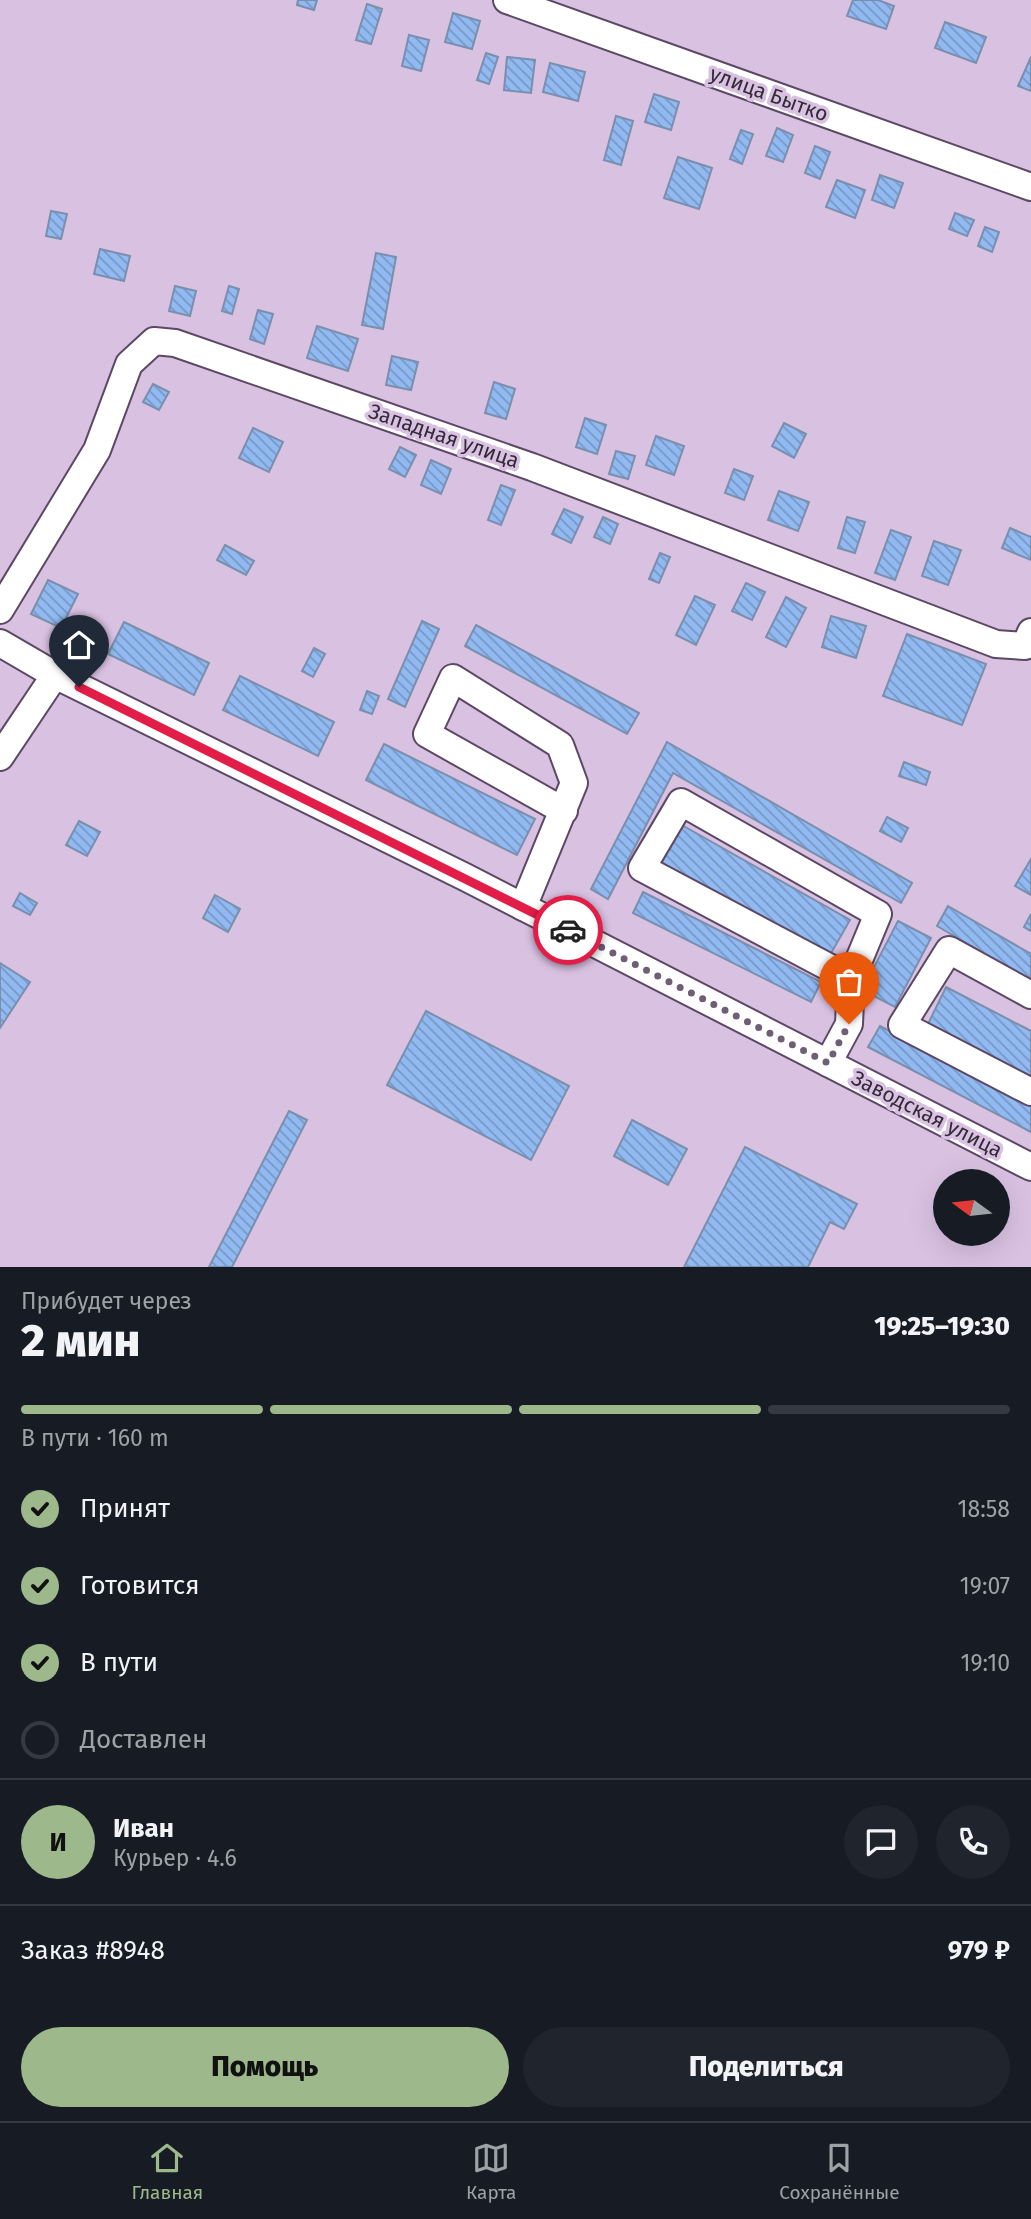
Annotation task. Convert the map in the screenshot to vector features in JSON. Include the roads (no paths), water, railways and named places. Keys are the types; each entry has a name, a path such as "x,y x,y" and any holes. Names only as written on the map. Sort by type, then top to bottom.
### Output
{"street":[{"name":"улица Бытко","path":"506,0 1031,187"},
{"name":"Западная улица","path":"0,610 97,450 129,364 154,341 175,342 532,467 996,644 1028,639"},
{"name":"Заводская улица","path":"0,643 55,675 523,907 1031,1167"},
{"path":"0,757 55,675"},
{"path":"523,907 564,811 574,783 560,745 453,678 427,734 564,811"},
{"path":"828,1063 849,1024 851,979 878,914 681,802 642,868 851,979"},
{"path":"1031,995 949,950 902,1025 1031,1092"}]}
